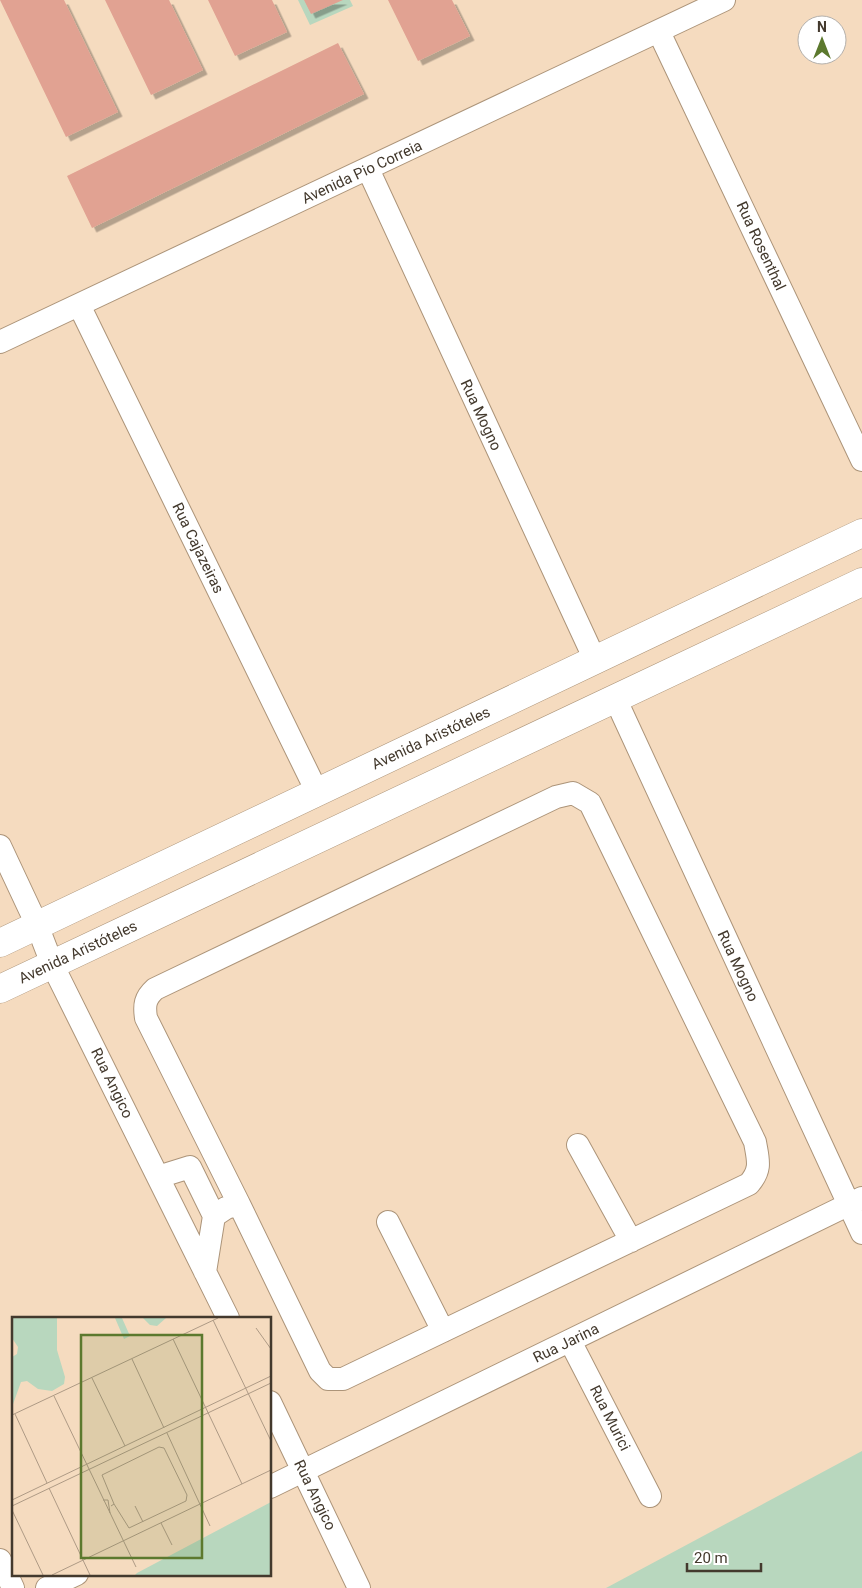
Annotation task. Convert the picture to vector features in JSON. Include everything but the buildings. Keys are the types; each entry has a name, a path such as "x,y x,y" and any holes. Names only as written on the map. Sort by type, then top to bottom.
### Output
{"street":[{"name":"Avenida Pio Correia","path":"0,342 724,0"},
{"name":"Rua Rosenthal","path":"659,32 862,460"},
{"name":"Rua Mogno","path":"368,169 594,660"},
{"name":"Rua Cajazeiras","path":"79,305 317,792"},
{"name":"Avenida Aristóteles","path":"0,943 862,534"},
{"name":"Avenida Aristóteles","path":"0,989 862,582"},
{"name":"Rua Mogno","path":"615,698 855,1202 862,1234"},
{"path":"573,793 590,803 755,1142 759,1162 756,1175 749,1184 631,1241 343,1379 328,1379 320,1371 240,1204 214,1156 208,1140 146,1018 144,1006 148,996 155,989 556,797 573,793"},
{"name":"Rua Angico","path":"0,846 37,925 52,964 228,1317"},
{"path":"578,1145 631,1241"},
{"path":"158,1177 199,1164 214,1156"},
{"path":"190,1167 214,1216 205,1272"},
{"name":"Rua Jarina","path":"271,1487 855,1202"},
{"path":"214,1216 226,1208 240,1204"},
{"path":"388,1222 443,1331"},
{"name":"Rua Murici","path":"570,1341 650,1496"},
{"name":"Rua Angico","path":"271,1404 360,1588"},
{"path":"0,1560 13,1588"},
{"path":"47,1588 73,1576"}],"green space":[{"path":"298,0 350,0 353,6 310,25"},
{"path":"862,1451 862,1588 606,1588"}]}
